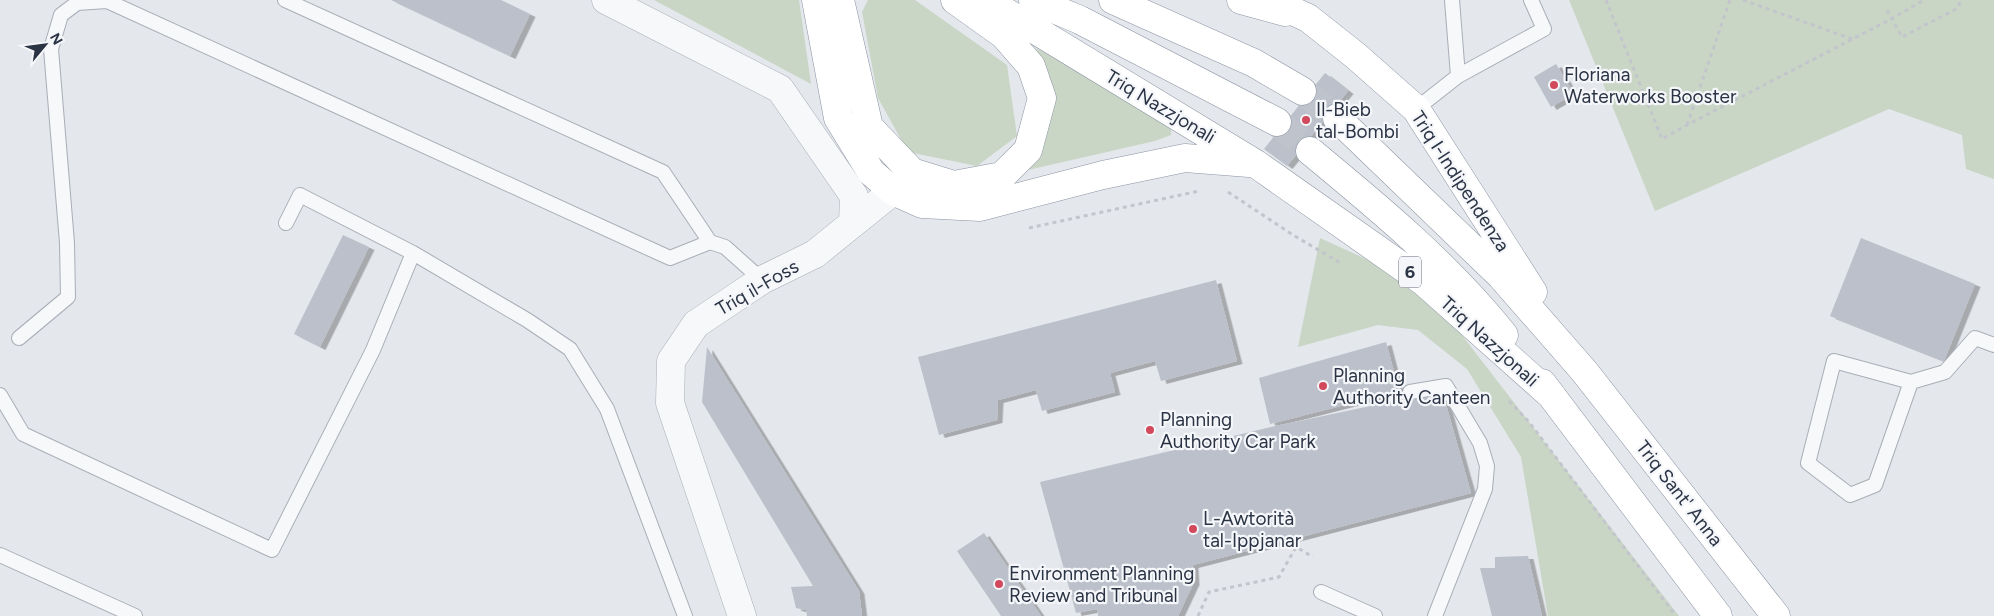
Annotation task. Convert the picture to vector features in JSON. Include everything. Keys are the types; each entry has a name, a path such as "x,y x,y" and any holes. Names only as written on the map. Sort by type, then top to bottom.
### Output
{"highway":[{"path":"816,0 838,118 871,172 893,191 922,204 980,206 1103,175 1185,158 1256,164"},
{"path":"840,0 869,127 912,172 954,185 1002,176 1028,150 1042,98 1031,66 1004,35 955,0"},
{"name":"Triq Nazzjonali","path":"986,0 1256,164 1424,282 1552,396"},
{"name":"Triq Nazzjonali","path":"1033,0 1080,20 1277,122"},
{"path":"1113,0 1254,63 1302,91"},
{"path":"1241,0 1308,18"},
{"path":"1268,0 1308,18"},
{"name":"Triq l-Indipendenza","path":"1308,18 1356,56 1416,109 1584,371"},
{"path":"1337,118 1501,276 1584,371"},
{"name":"Triq Nazzjonali","path":"1310,150 1398,225 1478,304 1552,396"},
{"name":"Triq Sant' Anna","path":"1584,371 1776,616"},
{"name":"6","path":"1552,396 1718,616"}],"street":[{"path":"606,0 780,89 854,196 853,223"},
{"name":"Triq il-Foss","path":"742,616 670,402 671,360 696,324 762,280 816,254 893,191"}],"lane":[{"path":"285,0 663,172 710,242 725,248 762,280"},
{"path":"1452,0 1458,76"},
{"path":"1416,109 1458,76 1544,29 1531,0"},
{"path":"19,338 68,297 68,242 51,49 61,15 77,3 107,1 670,258 710,242"},
{"path":"286,223 300,195 413,253 527,320 570,349 607,409 685,616"},
{"path":"0,395 23,434 272,550 373,350 413,253"},
{"path":"1911,382 1875,485 1850,495 1808,463 1834,361 1911,382 1945,372 1975,338 1994,345"},
{"path":"1410,392 1446,386 1480,443 1487,466 1485,489 1434,616"},
{"path":"0,555 135,616"},
{"path":"1321,592 1375,616"}],"path":[{"path":"1606,0 1662,139 1687,124 1891,19 1924,0"},
{"path":"1687,124 1730,0"},
{"path":"1744,0 1852,39"},
{"path":"1887,10 1902,37 1958,8 1961,0"},
{"path":"1025,229 1200,191"},
{"path":"1228,192 1293,235 1344,265"},
{"path":"1508,401 1529,422 1676,616"},
{"path":"1198,616 1209,592 1279,577 1296,547 1314,557"}],"green space":[{"path":"654,0 799,0 811,84"},
{"path":"868,0 915,0 1007,65 1017,136 977,166 908,152 878,98 862,12"},
{"path":"1569,0 1994,0 1994,179 1966,169 1962,135 1889,109 1655,211"},
{"path":"1036,48 1171,123 1171,135 1155,141 1019,172 1043,141 1055,103"},
{"path":"1320,238 1401,275 1454,325 1679,616 1548,616 1521,457 1467,369 1418,330 1378,325 1298,347"}],"building":[{"path":"391,0 501,0 530,14 510,56"},
{"name":"Floriana Waterworks Booster","path":"1556,64 1574,94 1551,107 1534,77"},
{"name":"Il-Bieb tal-Bombi","path":"1325,73 1348,91 1287,166 1264,149"},
{"path":"343,235 369,247 320,347 294,334"},
{"path":"1861,238 1975,284 1944,361 1830,316"},
{"path":"1216,280 1237,361 1161,381 1155,361 1110,373 1115,392 1042,411 1036,390 998,400 997,420 939,435 918,357"},
{"path":"1386,342 1399,391 1270,424 1259,378"},
{"path":"707,347 859,591 862,616 807,616 806,610 796,608 791,587 813,586 702,402"},
{"name":"L-Awtorità tal-Ippjanar","path":"1432,393 1443,394 1471,493 1193,565 1194,582 1178,616 1098,616 1097,609 1076,613 1040,482 1271,427"},
{"name":"Environment Planning Review and Tribunal","path":"984,533 1041,616 1001,616 957,551"},
{"path":"1528,556 1542,616 1492,616 1480,568 1495,568 1495,557"}],"tunnel":[{"path":"1302,91 1337,118"},
{"path":"1277,122 1310,151"}],"place":[{"name":"Floriana Waterworks Booster","path":"1554,85"},
{"name":"Il-Bieb tal-Bombi","path":"1306,120"},
{"name":"Planning Authority Canteen","path":"1323,386"},
{"name":"Planning Authority Car Park","path":"1150,430"},
{"name":"L-Awtorità tal-Ippjanar","path":"1193,529"},
{"name":"Environment Planning Review and Tribunal","path":"999,584"}]}
